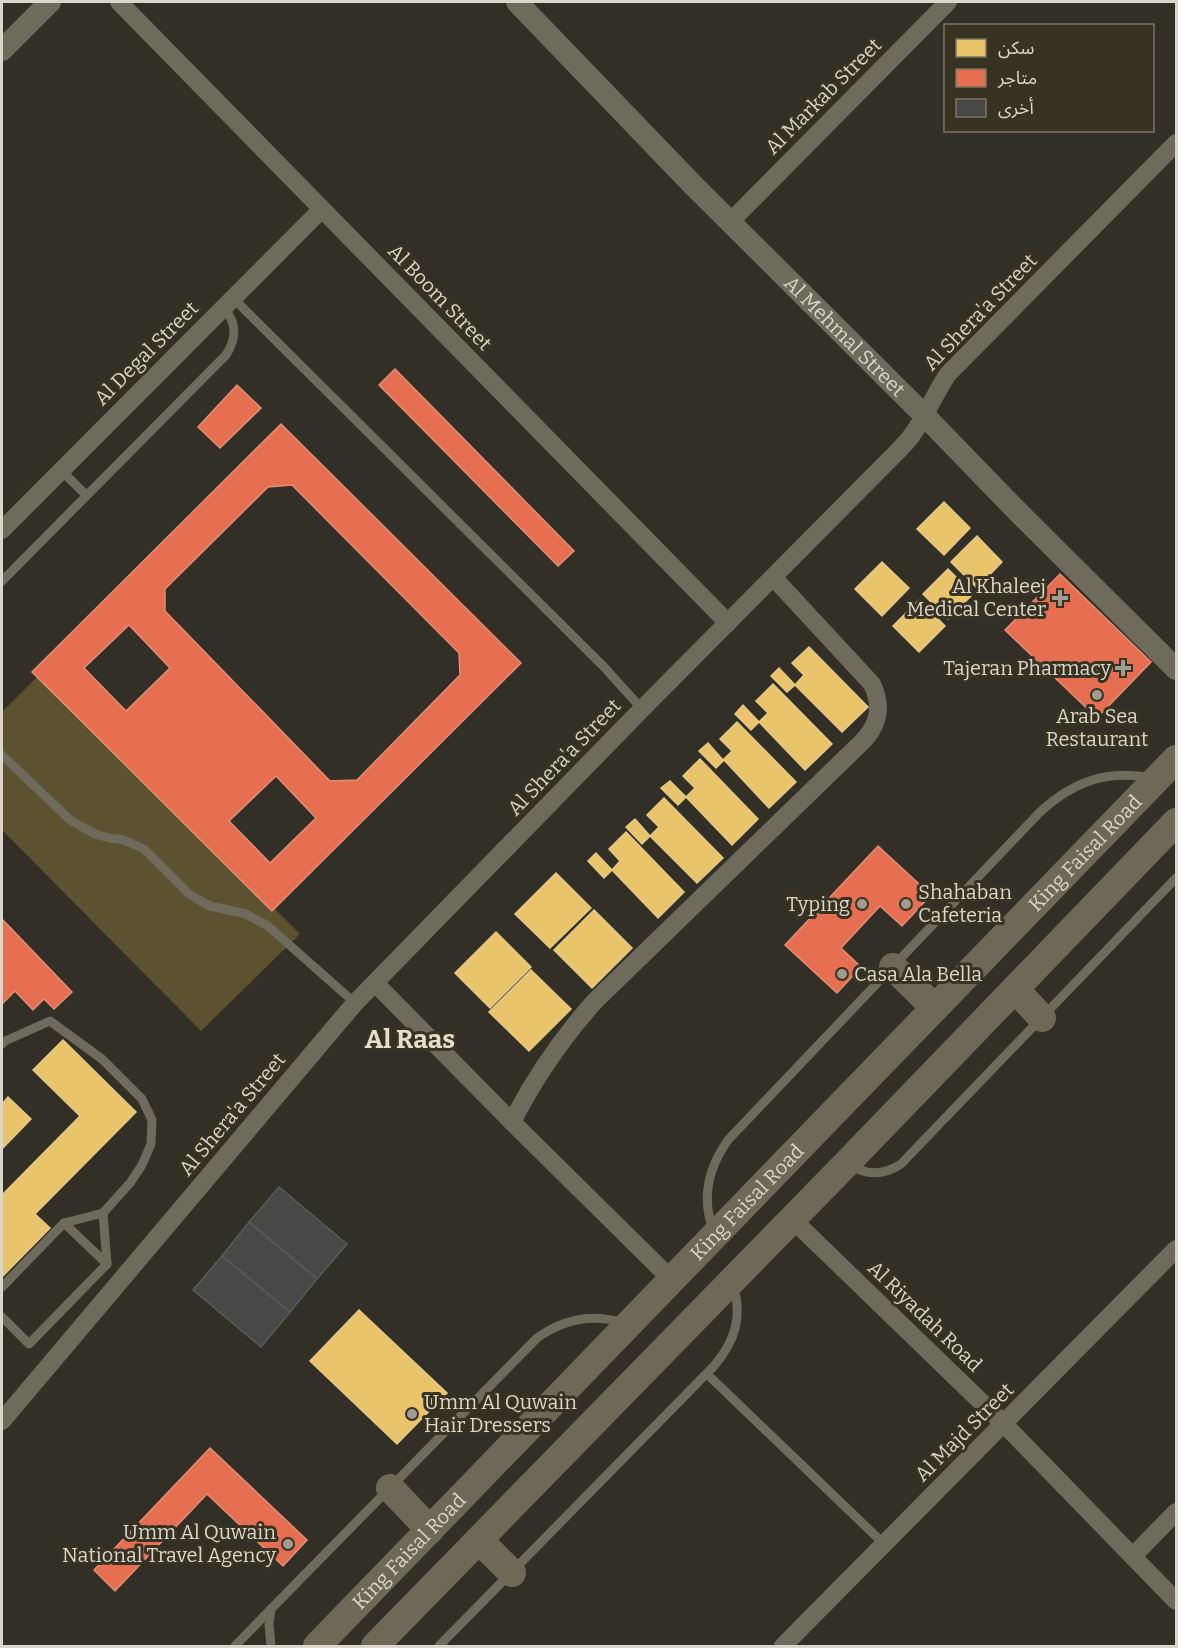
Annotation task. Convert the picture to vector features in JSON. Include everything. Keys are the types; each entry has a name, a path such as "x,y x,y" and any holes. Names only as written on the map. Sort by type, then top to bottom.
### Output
{"main road":[{"name":"King Faisal Road","path":"317,1647 1176,759"},
{"name":"King Faisal Road","path":"375,1647 1176,822"},
{"path":"893,967 935,1008"},
{"path":"1014,989 1042,1018"},
{"path":"390,1488 430,1530"},
{"path":"479,1540 512,1573"}],"street":[{"path":"2,50 50,2"},
{"name":"Al Boom Street","path":"119,2 728,623"},
{"name":"Al Mehmal Street","path":"517,2 730,222 1176,669"},
{"name":"Al Markab Street","path":"730,222 937,5"},
{"name":"Al Shera'a Street","path":"2,1421 355,1003 896,453 911,436 924,416 935,392 948,374 1176,143"},
{"name":"Al Degal Street","path":"2,530 322,209"},
{"path":"512,1122 525,1096 552,1054 596,1001 864,741 875,725 879,715 879,704 872,684 773,578"},
{"path":"375,983 672,1280"},
{"name":"Al Riyadah Road","path":"792,1219 1004,1424 1176,1601"},
{"name":"Al Majd Street","path":"783,1647 1176,1249"},
{"path":"1133,1556 1176,1512"}],"lane":[{"path":"2,581 226,355 234,337 228,303"},
{"path":"228,303 605,668 642,709"},
{"path":"61,470 86,495"},
{"path":"2,755 69,819 95,834 124,840 144,849 188,893 210,906 246,914 262,923 355,1003"},
{"path":"715,1235 710,1221 707,1192 713,1164 728,1140 1053,800 1085,782 1102,777 1139,775 1157,779"},
{"path":"847,1163 864,1172 874,1173 884,1173 901,1164 1176,878"},
{"path":"2,1044 50,1021 102,1059 142,1099 152,1120 151,1144 142,1165 103,1213 64,1222 2,1287"},
{"path":"2,1317 29,1344 107,1264 103,1213"},
{"path":"64,1222 107,1264"},
{"path":"439,1647 724,1354 736,1326 737,1303 732,1280"},
{"path":"235,1647 537,1338 551,1328 581,1318 597,1317 628,1325"},
{"path":"706,1374 884,1544"},
{"path":"271,1610 269,1624 271,1647"}],"shaded area":[{"path":"40,674 300,934 201,1031 2,830 2,712"}],"building: سكن":[{"path":"944,502 970,528 944,555 917,529"},
{"path":"977,536 1002,562 977,588 951,562"},
{"path":"882,562 909,588 882,616 855,589"},
{"path":"948,569 973,594 948,619 923,594"},
{"path":"919,600 945,626 919,652 893,626"},
{"path":"809,647 868,707 842,732 795,685 804,675 792,663"},
{"path":"779,668 795,685 787,692 771,676"},
{"path":"773,684 832,744 805,770 759,722 768,713 756,701"},
{"path":"743,705 759,722 751,730 735,714"},
{"path":"737,722 796,782 769,808 724,760 716,768 699,751 708,743 723,760 732,751 720,739"},
{"path":"700,759 758,819 732,845 686,797 695,788 683,776"},
{"path":"670,781 686,797 678,805 661,788"},
{"path":"664,798 723,858 697,883 650,836 659,827 647,815"},
{"path":"635,819 650,836 642,844 626,827"},
{"path":"626,832 684,892 658,918 612,870 620,861 609,849"},
{"path":"596,853 612,870 604,878 588,861"},
{"path":"556,873 591,908 550,948 515,914"},
{"path":"594,910 632,948 592,988 554,950"},
{"path":"496,932 531,967 490,1008 455,973"},
{"path":"531,970 571,1009 529,1051 489,1012"},
{"path":"63,1040 136,1112 35,1214 50,1228 2,1277 2,1195 80,1116 33,1070"},
{"path":"8,1097 31,1119 2,1149 2,1104"},
{"path":"359,1310 447,1393 397,1444 310,1361"}],"building: متاجر":[{"path":"395,369 574,551 558,566 379,385"},
{"path":"237,385 261,408 220,448 198,427"},
{"path":"281,424 521,663 272,911 32,672","holes":["292,485 459,653 460,675 357,780 330,781 165,611 165,589 268,487","129,625 170,668 126,711 84,668","276,776 316,818 270,863 229,821"]},
{"path":"1060,574 1151,662 1097,718 1005,630"},
{"path":"878,846 931,895 902,926 880,906 841,948 861,967 837,993 785,945"},
{"path":"2,919 72,992 54,1009 44,999 33,1010 15,991 2,1004"},
{"path":"210,1448 307,1540 283,1566 207,1494 115,1591 94,1570"}],"building: أخرى":[{"path":"279,1187 347,1244 317,1279 249,1222"},
{"path":"249,1222 317,1279 290,1312 222,1256"},
{"path":"222,1256 290,1312 261,1347 193,1290"}],"place":[{"name":"Al Khaleej Medical Center","path":"1060,598"},
{"name":"Tajeran Pharmacy","path":"1123,668"},
{"name":"Arab Sea Restaurant","path":"1097,695"},
{"name":"Typing","path":"862,904"},
{"name":"Shahaban Cafeteria","path":"906,904"},
{"name":"Casa Ala Bella","path":"842,974"},
{"name":"Umm Al Quwain Hair Dressers","path":"412,1414"},
{"name":"Umm Al Quwain National Travel Agency","path":"288,1544"}],"district":[{"name":"Al Raas","path":"410,1039"}]}
